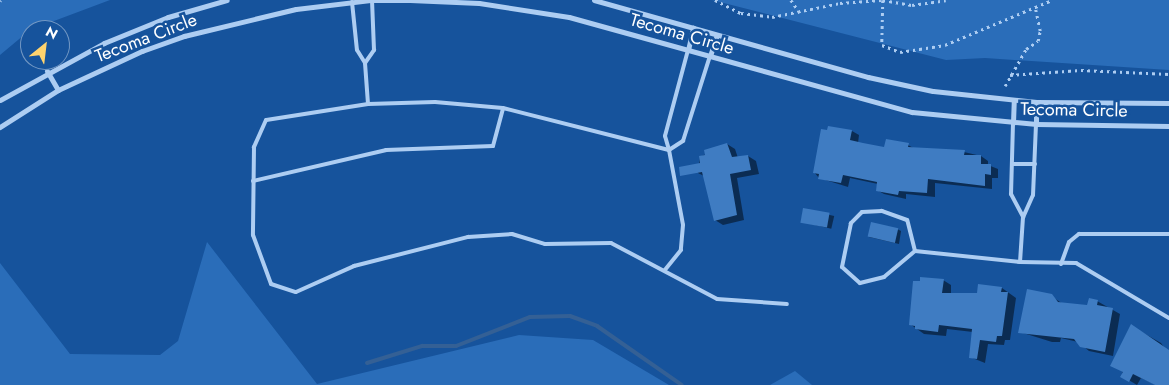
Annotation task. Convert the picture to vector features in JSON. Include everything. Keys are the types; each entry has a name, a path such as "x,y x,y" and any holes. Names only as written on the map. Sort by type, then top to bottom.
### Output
{"street":[{"name":"Tecoma Circle","path":"0,100 48,71 139,28 227,0"},
{"name":"Tecoma Circle","path":"0,127 58,90 142,51 192,33 272,13 352,1 372,0 456,1 546,12 912,112 1014,123 1169,126"},
{"name":"Tecoma Circle","path":"594,0 905,86 1036,102 1169,103"},
{"path":"688,50 693,28"},
{"path":"710,56 717,35"},
{"path":"48,71 58,90"},
{"path":"1014,100 1014,123"},
{"path":"1036,102 1036,124"}],"lane":[{"path":"365,62 374,50 372,0"},
{"path":"352,1 356,50 365,62 368,104"},
{"path":"665,270 681,250 683,225 670,150 665,136 688,50"},
{"path":"710,56 683,141 670,150 503,108 435,102 368,104 266,120 254,147 253,235 271,284 296,292 354,266 468,237 512,234 545,244 611,244 665,270 717,299 787,304"},
{"path":"253,181 386,150 493,146 503,108"},
{"path":"1014,123 1012,199 1023,217"},
{"path":"1020,262 1023,217 1033,195 1036,124"},
{"path":"1012,164 1035,164"},
{"path":"915,251 907,220 882,211 862,212 851,223 842,267 860,283 873,282 915,251 1020,262 1076,263 1169,318"},
{"path":"1060,264 1069,242 1079,234 1169,234"}],"path":[{"path":"715,0 741,13 772,18 840,3 882,0 912,5 946,0"},
{"path":"791,0 800,13"},
{"path":"882,0 882,46 900,52 945,44 1052,0"},
{"path":"1006,86 1010,75 1026,49 1038,41 1040,32 1035,8"},
{"path":"1010,75 1080,70 1169,74"}],"shaded area":[{"path":"0,0 110,0 57,20 20,20 20,38 0,55"},
{"path":"712,0 1169,0 1169,70 985,58 946,60"},
{"path":"207,242 317,384 519,335 593,340 669,385 0,385 0,263 70,354 160,355 178,341"},
{"path":"795,371 812,385 770,385"}],"building":[{"path":"828,126 852,130 850,140 884,147 886,139 909,143 908,147 965,150 964,155 981,155 981,164 991,164 991,175 985,174 985,186 928,179 927,193 899,191 898,195 876,191 877,182 843,175 841,183 818,179 819,174 813,173 821,129 827,130"},
{"path":"727,143 732,157 748,155 751,170 730,174 737,215 714,221 702,172 680,176 679,167 700,163 699,156 705,155 704,150"},
{"path":"803,208 830,213 827,227 800,223"},
{"path":"871,222 898,228 895,243 868,237"},
{"path":"920,277 944,279 942,293 977,293 978,284 1002,287 1001,292 1008,292 1002,336 997,336 996,342 980,340 977,359 969,358 972,329 939,325 938,332 915,329 915,326 909,325 913,281 920,281"},
{"path":"1027,289 1052,294 1058,302 1087,305 1089,298 1098,300 1097,305 1113,308 1105,352 1080,347 1074,339 1018,333"},
{"path":"1131,324 1169,350 1169,385 1155,385 1133,374 1129,382 1120,377 1123,372 1110,366"}],"waterway":[{"path":"367,363 422,346 456,346 530,317 570,316 597,326 682,385"}]}
